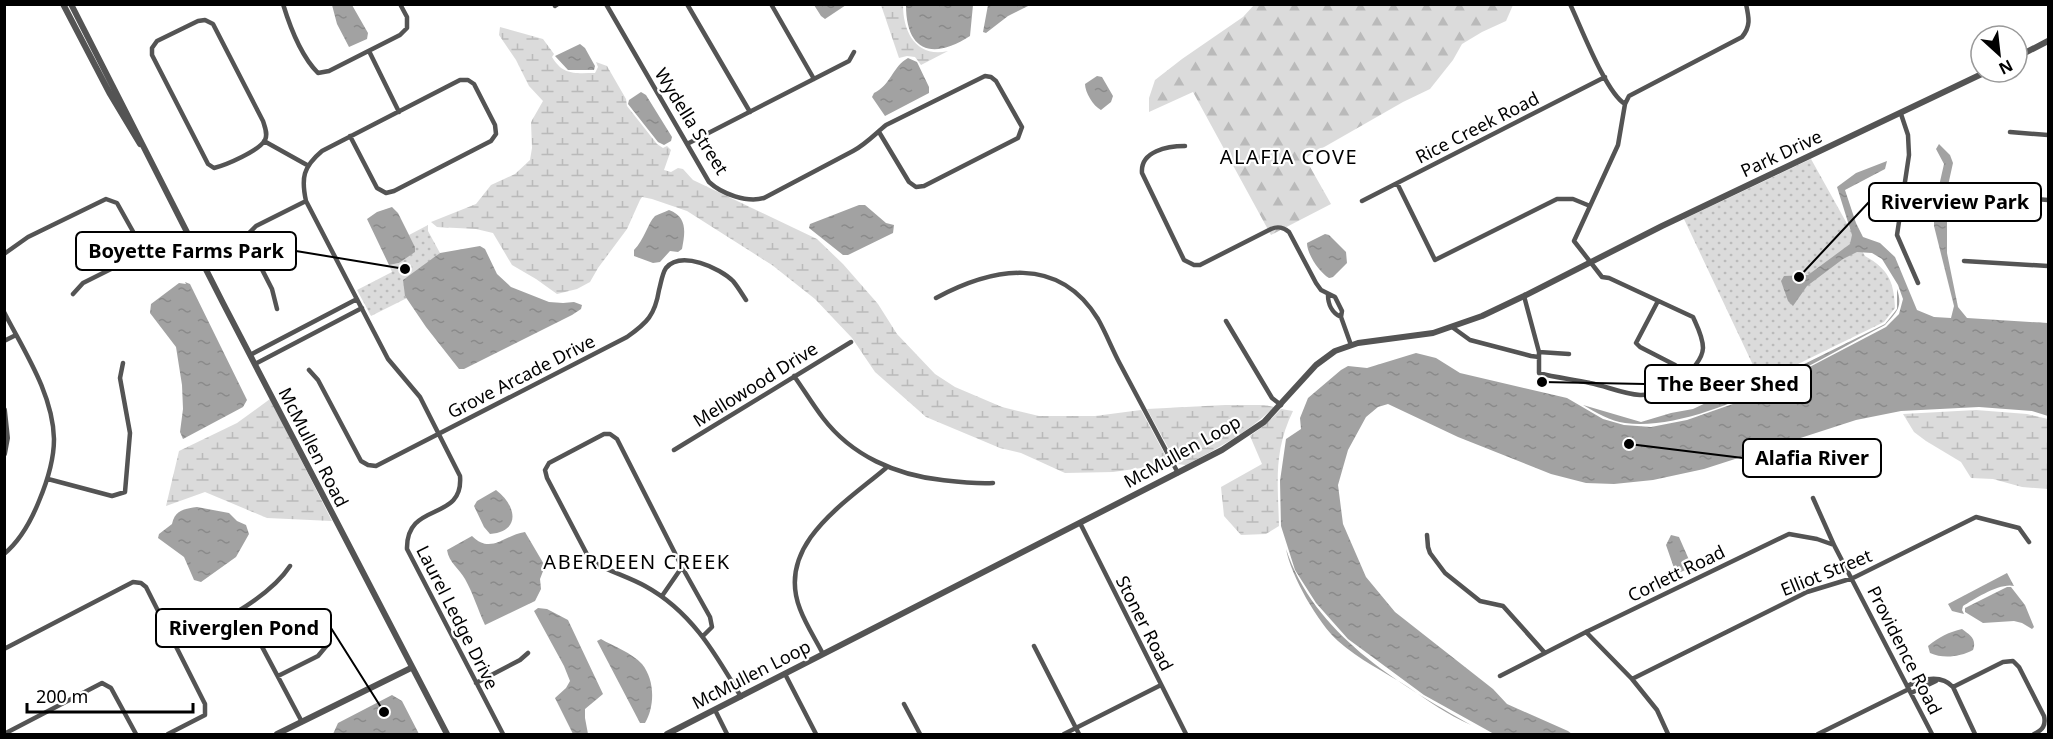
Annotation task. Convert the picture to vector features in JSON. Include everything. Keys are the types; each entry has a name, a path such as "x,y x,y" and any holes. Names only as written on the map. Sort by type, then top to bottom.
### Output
{"street":[{"name":"McMullen Road","path":"63,4 157,173 447,735"},
{"name":"McMullen Road","path":"71,4 128,120"},
{"path":"283,4 289,23 310,66 318,73 329,71 400,34 407,28 407,17 400,4"},
{"name":"Wydella Street","path":"606,4 709,182 748,200 764,198 854,151 866,144 886,125 985,76 996,81 1022,127 1018,138 924,186 916,187 909,182 879,132"},
{"path":"687,4 750,112"},
{"path":"771,4 814,79"},
{"path":"1570,4 1605,77 1616,97 1625,104"},
{"path":"1524,296 1539,354 1539,373 1585,381 1640,395 1669,387 1687,374 1703,350 1700,333 1693,317 1609,278 1602,277 1574,241 1618,145 1625,104 1629,96 1742,38 1748,30 1749,22 1746,4"},
{"path":"206,20 213,24 263,121 266,132 264,141 256,149 224,166 214,168 208,164 152,55 152,48 157,42 198,21 206,20"},
{"path":"2029,51 2049,41"},
{"path":"369,51 399,112"},
{"path":"687,144 849,61 854,52"},
{"name":"Rice Creek Road","path":"1362,201 1605,77"},
{"path":"264,141 307,165 322,151 350,136 399,112 460,80 468,80 474,84 495,125 496,134 491,141 386,193 377,188 350,136"},
{"name":"Park Drive","path":"1589,262 1969,80"},
{"path":"1901,114 1908,135 1909,155 1897,235 1918,283"},
{"path":"2010,132 2049,135"},
{"path":"1185,146 1172,146 1151,154 1144,159 1141,165 1142,173 1184,260 1200,265 1271,229 1284,228 1289,232 1316,283 1328,295 1335,297 1342,311 1341,316 1351,345"},
{"name":"Laurel Ledge Drive","path":"307,165 303,187 306,201 388,359 420,397 460,476 456,497 451,503 415,523 408,532 407,549 503,735"},
{"path":"1397,183 1435,260 1557,199 1574,200 1590,206"},
{"path":"1965,194 2049,200"},
{"path":"4,254 28,237 106,199 117,203 140,244 135,257 83,283 73,294"},
{"path":"277,309 272,289 247,240 249,232 256,226 306,201"},
{"name":"Grove Arcade Drive","path":"309,370 318,380 361,461 376,466 627,337 644,325 654,312 664,274 667,268 674,263 681,260 699,262 723,273 746,300"},
{"path":"1964,261 2049,266"},
{"name":"McMullen Loop","path":"667,735 1244,437 1281,405 1320,361 1335,351 1351,345 1433,333 1452,327 1524,296 1589,262"},
{"path":"936,298 982,278 1020,271 1053,279 1078,294 1097,318 1178,473"},
{"path":"1328,295 1328,302 1336,315 1341,316"},
{"path":"250,355 357,299"},
{"path":"1658,301 1636,343 1687,374"},
{"path":"1332,308 1339,304"},
{"path":"255,364 362,308"},
{"path":"4,312 41,385 50,412 54,440 48,479 35,511 16,544 4,554"},
{"path":"1226,321 1272,398 1281,405"},
{"path":"1452,327 1470,340 1531,356 1569,354"},
{"path":"4,341 16,335"},
{"name":"Mellowood Drive","path":"674,450 851,342"},
{"path":"48,479 112,496 124,492 130,433 120,378 123,363"},
{"path":"794,376 824,420 848,443 886,468 930,479 978,484 993,483"},
{"path":"4,410 7,438 4,454"},
{"path":"704,636 712,627 710,617 617,439 610,434 604,434 549,463 545,470 547,478 590,560 662,596 704,636 741,697"},
{"path":"823,654 799,608 796,592 798,557 818,527 886,468"},
{"path":"1813,498 1834,545 1853,578"},
{"name":"Elliot Street","path":"1632,679 1807,592 1853,578 1976,517 2019,528 2029,542"},
{"name":"Stoner Road","path":"1080,523 1186,735"},
{"name":"Corlett Road","path":"1500,676 1789,534 1834,545"},
{"path":"1427,535 1430,553 1445,573 1480,601 1503,606 1545,653"},
{"path":"175,645 242,609 284,575 290,566"},
{"path":"662,596 682,567"},
{"name":"Providence Road","path":"1853,578 1932,735"},
{"path":"4,649 133,582 141,583 146,587 205,704 205,715 168,735"},
{"path":"242,609 302,722"},
{"path":"1586,632 1632,679 1657,710 1668,735"},
{"path":"278,676 318,656 328,644"},
{"path":"1034,646 1079,735"},
{"path":"476,683 520,660 528,653"},
{"path":"1953,687 2003,662 2013,661 2019,667 2044,716 2043,727 2034,735"},
{"path":"277,735 411,668"},
{"path":"785,674 816,735"},
{"path":"1909,689 1922,679 1949,682 1975,735"},
{"path":"1818,735 1909,689 1938,680"},
{"path":"4,734 102,683 111,688 136,735"},
{"path":"1064,735 1161,685"},
{"path":"904,704 920,735"},
{"path":"715,710 727,735"}],"green space":[{"path":"881,5 903,5 909,34 920,47 928,51 948,51 921,65 915,57 899,58"},
{"path":"1254,5 1513,5 1506,21 1462,44 1453,60 1430,89 1305,158 1331,204 1271,235 1193,92 1149,112 1149,98 1155,80 1243,17"},
{"path":"500,27 543,39 554,54 552,57 556,63 570,72 595,73 598,67 596,62 607,66 626,99 627,106 657,144 663,148 667,146 671,150 664,170 671,172 678,168 683,169 693,180 817,239 843,264 878,304 897,334 935,374 955,387 1002,407 1039,416 1095,416 1141,410 1170,464 1113,472 1065,473 1021,453 1000,448 926,417 875,372 852,338 815,299 772,265 687,211 652,199 642,197 627,229 590,282 577,289 557,294 512,265 493,233 476,229 437,227 431,222 476,204 491,185 515,174 530,160 531,122 543,101 529,86 516,60 499,35"},
{"path":"1811,159 1865,256 1879,266 1888,277 1893,290 1895,308 1884,322 1761,382 1684,219"},
{"path":"428,225 428,231 440,253 428,263 405,296 407,298 371,316 357,290 392,272 389,265 399,263 415,247 409,235"},
{"path":"270,399 332,521 267,518 205,492 166,506 179,451 237,423"},
{"path":"1225,405 1274,407 1244,432 1186,465 1177,464 1147,409"},
{"path":"1281,409 1293,411 1282,440 1278,468 1279,526 1266,534 1241,535 1224,516 1221,487 1262,464 1250,436"},
{"path":"1976,410 2027,414 2048,419 2048,489 2022,487 1993,479 1971,478 1961,462 1914,432 1903,414"}],"water":[{"path":"988,4 1030,5 1008,16 986,33 983,32"},
{"path":"332,5 352,5 368,33 367,39 349,47 337,24"},
{"path":"814,5 846,5 825,19"},
{"path":"906,5 973,5 970,36 944,48 924,47 916,42 911,33 907,21"},
{"path":"580,44 585,48 595,66 594,70 568,70 555,56"},
{"path":"908,58 917,62 929,87 929,93 885,116 872,97"},
{"path":"1097,76 1102,77 1113,96 1111,102 1101,110 1092,102 1085,87 1085,84"},
{"path":"641,92 646,95 672,137 671,141 664,145 658,142 628,104 629,100"},
{"path":"1939,144 1950,155 1953,163 1947,190 1947,253 1958,307 1967,318 2048,323 2048,416 2032,411 1979,407 1901,411 1856,420 1704,469 1653,480 1614,484 1586,483 1551,474 1458,437 1388,404 1378,407 1366,417 1348,450 1338,485 1343,524 1366,577 1395,612 1493,689 1507,704 1572,734 1494,734 1424,695 1348,639 1316,603 1295,570 1281,526 1280,481 1286,439 1301,429 1300,418 1308,398 1341,370 1348,366 1367,368 1416,353 1436,358 1460,373 1567,398 1603,419 1624,425 1651,427 1687,420 1750,398 1886,327 1899,314 1903,299 1898,285 1882,259 1872,253 1857,252 1843,259 1807,286 1793,306 1788,301 1781,281 1784,276 1808,275 1850,244 1852,235 1837,187 1856,173 1887,161 1885,169 1845,190 1856,223 1863,237 1880,243 1895,257 1917,310 1934,317 1951,318 1954,306 1934,226 1934,208 1944,164 1936,149"},
{"path":"859,205 865,205 886,223 894,225 893,233 848,255 843,255 809,228 810,224"},
{"path":"392,207 398,213 415,247 415,252 399,263 389,265 367,219 377,212"},
{"path":"669,210 679,217 684,226 682,249 678,252 670,251 660,262 653,263 634,256 634,250 652,219"},
{"path":"1325,234 1329,235 1346,252 1347,263 1329,278 1314,262 1307,243"},
{"path":"480,246 485,249 497,274 511,287 549,302 574,302 582,305 581,309 572,315 464,369 459,369 405,296 403,280 440,253"},
{"path":"185,282 190,284 247,400 243,407 183,439 180,432 183,409 182,385 176,347 150,313 151,304 179,283 186,284"},
{"path":"1897,289 1898,309 1885,325 1793,374 1724,406 1689,417 1656,423 1625,423 1609,419 1583,405 1641,422 1693,409 1757,379 1762,385 1885,324 1897,309"},
{"path":"496,490 508,503 512,516 507,528 490,534 474,506 477,501"},
{"path":"197,507 229,513 237,521 246,525 249,534 236,557 201,582 194,580 184,557 158,538 159,534 172,524 178,513"},
{"path":"525,532 545,566 540,579 541,589 535,601 485,625 468,584 447,550 472,536 485,544 492,544"},
{"path":"1671,535 1679,537 1690,562 1686,570 1680,572 1674,568 1666,545"},
{"path":"1286,549 1299,579 1316,606 1337,631 1361,653 1404,685 1372,666 1330,633 1299,585"},
{"path":"2007,573 2014,586 2002,586 1963,606 1964,614 1952,611 1948,604"},
{"path":"2011,587 2025,605 2034,627 2032,629 2014,621 1983,623 1965,612 1965,608"},
{"path":"538,608 547,609 568,620 603,694 585,709 588,734 573,734 555,698 570,681 534,611"},
{"path":"1962,629 1973,640 1973,650 1951,656 1930,653 1928,646 1932,643 1944,635"},
{"path":"601,639 633,656 646,670 651,685 652,701 645,723 640,723 597,641"},
{"path":"1416,692 1443,709 1471,725 1446,712"},
{"path":"392,695 402,701 419,734 333,734 338,723"}],"place":[{"name":"Boyette Farms Park","path":"405,269"},
{"name":"Riverview Park","path":"1799,277"},
{"name":"The Beer Shed","path":"1542,382"},
{"name":"Alafia River","path":"1629,444"},
{"name":"Riverglen Pond","path":"384,712"}],"district":[{"name":"ALAFIA COVE","path":"1289,156"},
{"name":"ABERDEEN CREEK","path":"637,561"}]}
